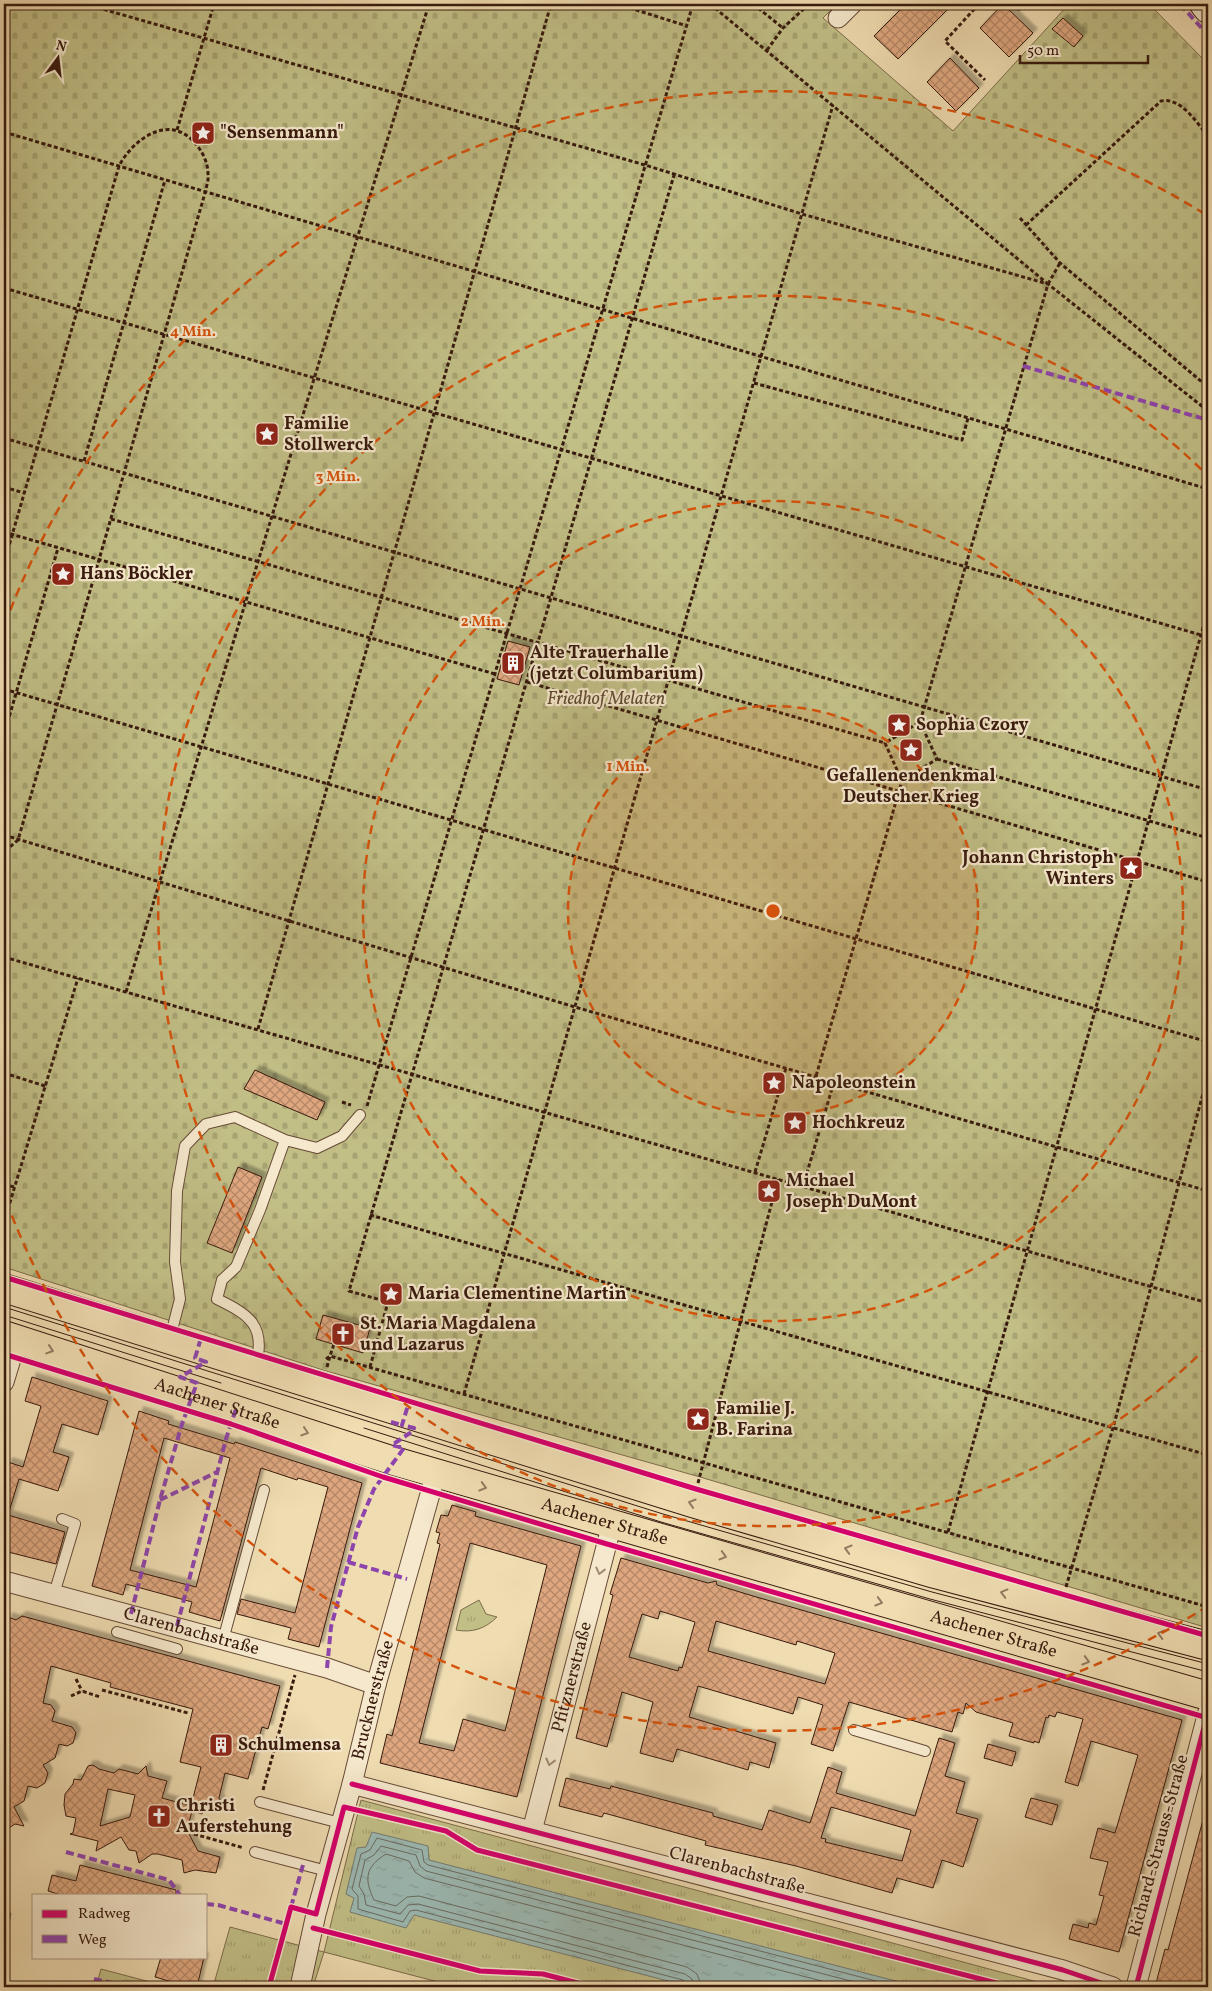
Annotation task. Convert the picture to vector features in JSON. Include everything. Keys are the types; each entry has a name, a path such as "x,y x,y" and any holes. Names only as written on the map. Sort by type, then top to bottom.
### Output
{"main road":[{"path":"4,1288 692,1503 935,1574 1208,1646"},
{"name":"Aachener Straße","path":"10,1337 436,1473 1208,1696"}],"street":[{"path":"838,18 852,4"},
{"path":"1204,4 1208,9"},
{"path":"4,1382 10,1337"},
{"name":"Brucknerstraße","path":"300,1987 327,1871 352,1784 376,1685 436,1473"},
{"name":"Pfitznerstraße","path":"532,1832 612,1524"},
{"name":"Clarenbachstraße","path":"4,1581 327,1668 376,1685"},
{"name":"Richard-Strauss-Straße","path":"1136,1987 1166,1871 1204,1745 1208,1712"},
{"name":"Clarenbachstraße","path":"352,1784 1063,1970 1113,1987"}],"lane":[{"path":"169,1339 180,1299 175,1253 177,1191 185,1146 206,1124 235,1117 285,1140 317,1148 342,1136 360,1115"},
{"path":"256,1366 260,1351 259,1335 243,1312 217,1299 222,1280 236,1267 285,1140"},
{"path":"223,1640 264,1490"},
{"path":"54,1594 75,1524 62,1519"},
{"path":"117,1632 177,1649"},
{"path":"854,1730 925,1751"},
{"path":"260,1802 340,1823"},
{"path":"255,1852 327,1871"}],"path":[{"path":"4,7 8,4"},
{"path":"4,25 8,4"},
{"path":"85,4 515,130 645,165 802,214 1048,284"},
{"path":"176,130 214,4"},
{"path":"126,992 429,4"},
{"path":"258,1029 551,4"},
{"path":"617,4 687,26"},
{"path":"360,1115 366,1110 380,1064 693,4"},
{"path":"710,4 1048,284 1208,412"},
{"path":"753,4 783,28"},
{"path":"767,50 783,28 807,4"},
{"path":"979,4 944,40 985,80"},
{"path":"1013,4 1020,10"},
{"path":"1026,225 1161,101 1171,99 1178,103 1208,136"},
{"path":"464,1394 833,105"},
{"path":"4,563 119,166 126,154 139,140 159,130 176,130 190,138 203,152 208,173 206,193 18,840 4,852"},
{"path":"4,132 206,193 358,235 1208,489"},
{"path":"370,1367 388,1302 349,1291 674,175"},
{"path":"84,461 165,180"},
{"path":"1020,218 1060,263 1208,387"},
{"path":"111,519 885,743 920,722 1004,429 1048,284 1060,263"},
{"path":"4,288 1208,637"},
{"path":"754,383 962,440 968,418"},
{"path":"4,438 1208,790"},
{"path":"4,487 24,493"},
{"path":"4,532 495,674"},
{"path":"4,735 58,548"},
{"path":"948,1532 1208,610"},
{"path":"527,682 1208,882"},
{"path":"4,689 1208,1042"},
{"path":"920,722 937,758 1148,822 1208,838"},
{"path":"816,1076 900,791 902,781 885,743"},
{"path":"902,781 937,758"},
{"path":"4,835 412,956 575,1007 1206,1190 1208,1175"},
{"path":"4,957 1208,1303"},
{"path":"4,1222 78,978"},
{"path":"755,1172 786,1068"},
{"path":"4,1074 45,1086"},
{"path":"1071,1568 1113,1428 1181,1183 1208,1075"},
{"path":"803,1186 834,1082"},
{"path":"692,1503 778,1179"},
{"path":"4,1184 14,1188"},
{"path":"370,1215 1208,1455"},
{"path":"322,1388 334,1344"},
{"path":"326,1358 330,1356 370,1367 1208,1607"},
{"path":"260,1802 298,1660"},
{"path":"76,1679 82,1691"},
{"path":"102,1690 188,1712"},
{"path":"71,1696 82,1691 100,1697"},
{"path":"194,1834 227,1843"}],"green space":[{"name":"Friedhof Melaten","path":"4,4 837,4 823,18 953,131 1069,4 1149,4 1208,64 1208,1628 700,1477 326,1371 4,1267"},
{"path":"479,1600 486,1614 497,1617 488,1625 478,1629 456,1630 461,1610"},
{"path":"361,1800 1056,1987 457,1987 324,1952"},
{"path":"4,1912 11,1913 4,1954"},
{"path":"230,1927 324,1952 313,1987 213,1987"},
{"path":"101,1969 169,1987 96,1987"}],"water":[{"path":"372,1832 428,1846 429,1860 919,1987 691,1987 414,1915 406,1928 350,1912 354,1898 346,1894 357,1848 366,1847"}],"building":[{"path":"906,4 953,4 898,59 874,36"},
{"path":"1003,4 1033,33 1009,57 980,28"},
{"path":"1063,18 1083,36 1074,47 1052,29"},
{"path":"950,58 979,88 956,111 927,82"},
{"name":"Alte Trauerhalle (jetzt Columbarium)","path":"508,641 530,647 519,685 497,679"},
{"path":"255,1070 325,1102 317,1120 244,1089"},
{"path":"238,1167 262,1177 232,1253 207,1243"},
{"name":"St. Maria Magdalena und Lazarus","path":"323,1315 370,1328 363,1353 316,1339"},
{"path":"32,1377 108,1401 98,1435 62,1424 53,1452 69,1457 58,1491 19,1479 8,1515 65,1532 56,1564 4,1551 4,1474 8,1462 23,1467 41,1406 25,1401"},
{"path":"139,1411 169,1421 168,1424 234,1444 235,1442 362,1483 319,1647 288,1639 291,1628 237,1614 241,1599 295,1613 328,1487 298,1478 297,1480 261,1468 220,1621 189,1612 192,1602 126,1584 123,1595 92,1586","holes":["164,1438 230,1458 196,1587 130,1570"]},
{"path":"452,1505 476,1512 475,1516 581,1546 517,1797 380,1763 387,1734 392,1736 440,1544 437,1543 440,1533 436,1532 441,1515 448,1516","holes":["470,1543 547,1565 505,1731 463,1719 454,1751 419,1743"]},
{"path":"621,1558 708,1583 716,1581 717,1585 753,1596 1182,1720 1119,1952 1069,1939 1073,1924 1088,1928 1089,1923 1096,1925 1104,1896 1099,1895 1108,1862 1090,1858 1098,1828 1115,1833 1138,1755 1091,1741 1078,1786 1065,1782 1083,1719 1057,1712 1055,1717 1049,1715 1048,1718 1046,1717 1039,1743 1034,1741 1034,1743 1009,1736 1013,1723 976,1712 966,1703 963,1714 958,1712 952,1732 849,1702 833,1751 811,1744 823,1705 798,1697 793,1714 698,1686 689,1717 776,1743 769,1768 750,1762 748,1770 677,1749 673,1762 640,1753 653,1702 622,1692 607,1747 576,1738 613,1595 610,1594","holes":["660,1611 695,1622 682,1668 679,1667 678,1671 629,1657 642,1614 658,1619","716,1621 796,1645 797,1641 835,1653 825,1684 708,1651"]},
{"path":"22,1616 280,1686 268,1729 262,1727 248,1779 225,1773 219,1798 225,1810 211,1805 202,1814 192,1811 187,1830 198,1851 220,1857 216,1873 195,1870 184,1873 182,1860 158,1854 152,1854 139,1863 136,1851 129,1850 121,1837 96,1851 98,1841 70,1834 73,1833 76,1818 66,1816 65,1794 73,1784 74,1779 81,1780 88,1766 93,1765 99,1769 114,1773 119,1769 138,1774 146,1766 148,1776 167,1781 162,1798 191,1806 201,1767 180,1762 193,1709 110,1687 111,1683 51,1666 43,1703 51,1705 55,1711 52,1721 72,1727 76,1733 73,1743 67,1746 59,1744 55,1758 43,1765 48,1773 45,1783 37,1788 28,1786 24,1801 14,1807 24,1826 15,1824 4,1831 4,1633 8,1617 16,1620","holes":["108,1789 135,1795 130,1817 100,1826"]},
{"path":"939,1738 955,1743 945,1776 965,1782 956,1813 978,1819 963,1867 942,1860 933,1888 897,1878 892,1893 796,1866 705,1845 706,1841 604,1813 602,1817 559,1806 566,1778 610,1789 611,1786 713,1813 713,1816 762,1830 769,1810 810,1823 828,1767 842,1772 836,1793 915,1816","holes":["831,1807 911,1830 902,1861 825,1842 826,1839 821,1838"]},
{"path":"988,1744 1016,1752 1012,1766 984,1758"},
{"path":"1031,1798 1058,1805 1052,1825 1025,1817"},
{"path":"1204,1816 1208,1817 1208,1987 1155,1987 1165,1949 1168,1950"},
{"path":"80,1865 176,1890 176,1894 58,1894 48,1891 52,1875 76,1881"},
{"path":"161,1958 204,1958 197,1987 189,1987 155,1977"}],"tram line":[{"path":"4,1307 663,1514 932,1592 1208,1664"},
{"path":"4,1315 221,1383"},
{"path":"364,1428 661,1522 930,1599 1208,1672"}],"marked path":[{"path":"1180,4 1208,35"},
{"path":"1023,366 1208,420"},
{"path":"131,1614 160,1500 182,1424 197,1383 180,1377 206,1362 195,1358 201,1338"},
{"path":"327,1668 331,1627 358,1527 374,1489 404,1448 392,1445 413,1431 414,1428 402,1425 409,1402"},
{"path":"177,1626 226,1439 236,1409"},
{"path":"391,1422 402,1425"},
{"path":"160,1500 217,1472"},
{"path":"348,1562 407,1579"},
{"path":"66,1852 169,1880 179,1894"},
{"path":"291,1907 303,1865"},
{"path":"208,1904 218,1905 286,1924"},
{"path":"94,1979 127,1986"}],"cycle path":[{"path":"4,1277 696,1489 1208,1636"},
{"path":"4,1354 231,1424 383,1477 607,1544 1208,1718"},
{"path":"1136,1987 1208,1712"},
{"path":"352,1784 1063,1970 1113,1987"},
{"path":"269,1987 291,1907 316,1914 344,1807 446,1831 477,1850 1012,1987"},
{"path":"313,1928 480,1971 543,1974 593,1987"}],"place":[{"name":"\"Sensenmann\"","path":"203,133"},
{"name":"Familie Stollwerck","path":"267,434"},
{"name":"Hans Böckler","path":"63,574"},
{"name":"Alte Trauerhalle (jetzt Columbarium)","path":"513,663"},
{"name":"Sophia Czory","path":"899,725"},
{"name":"Gefallenendenkmal Deutscher Krieg","path":"911,750"},
{"name":"Johann Christoph Winters","path":"1131,868"},
{"name":"Napoleonstein","path":"774,1083"},
{"name":"Hochkreuz","path":"795,1123"},
{"name":"Michael Joseph DuMont","path":"769,1191"},
{"name":"Maria Clementine Martin","path":"391,1294"},
{"name":"St. Maria Magdalena und Lazarus","path":"343,1334"},
{"name":"Familie J. B. Farina","path":"698,1419"},
{"name":"Schulmensa","path":"221,1745"},
{"name":"Christi Auferstehung","path":"159,1816"}]}
